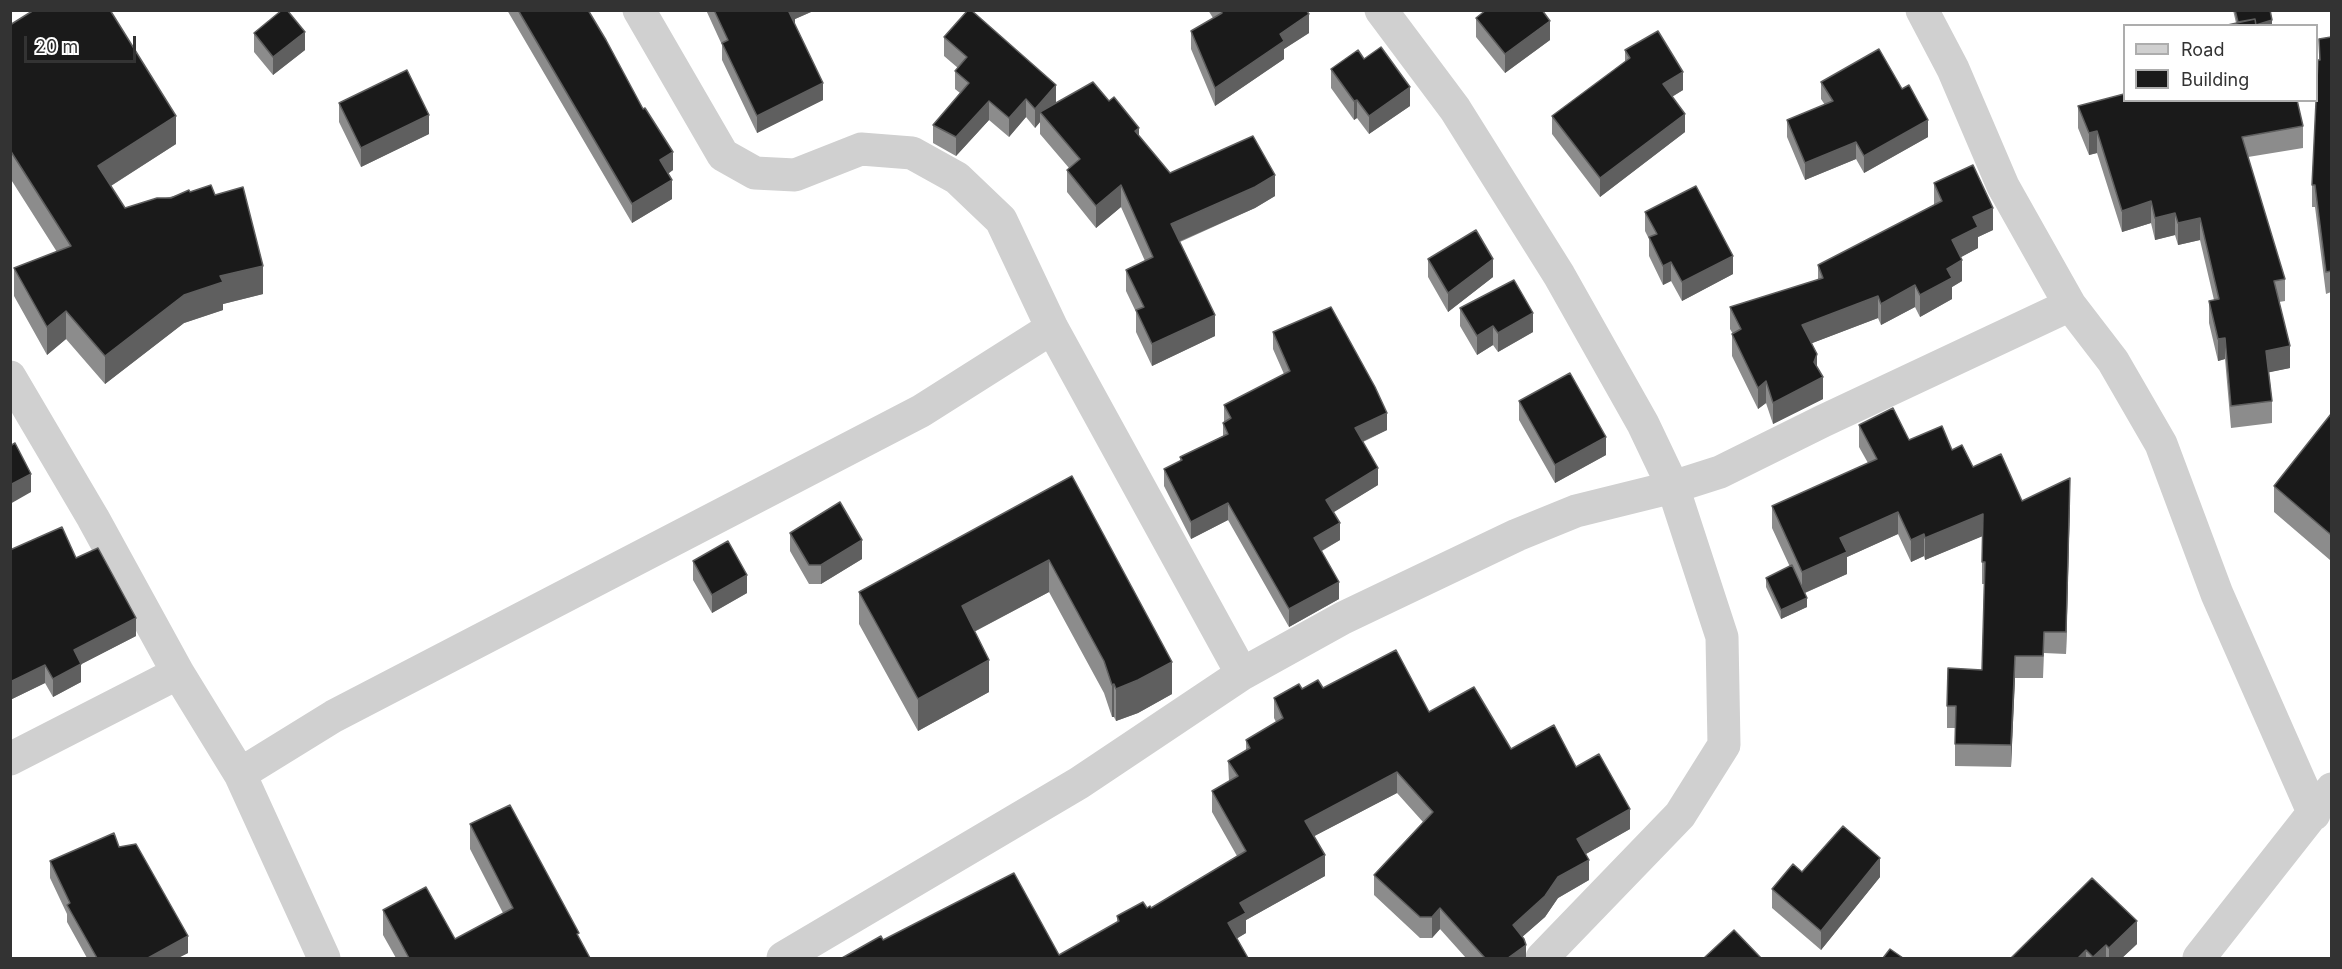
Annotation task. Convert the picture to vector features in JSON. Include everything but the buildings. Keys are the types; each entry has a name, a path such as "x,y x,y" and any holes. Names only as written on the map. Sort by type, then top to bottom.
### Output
{"street":[{"path":"639,10 723,155 755,173 795,175 861,149 912,153 957,178 1000,220 1052,328 1242,674"},
{"path":"1381,10 1455,109 1559,274 1643,424 1673,487 1722,637 1724,745 1680,815 1542,958"},
{"path":"1922,10 1953,69 2003,186 2070,305 2113,361 2161,444 2217,594 2323,801 2199,958"},
{"path":"783,958 1079,783 1242,674 1343,618 1516,535 1576,511 1673,487 1720,472 2070,305"},
{"path":"240,774 334,716 921,411 1052,328"},
{"path":"10,377 93,518 178,673 240,774 324,958"},
{"path":"10,759 178,673"}]}
